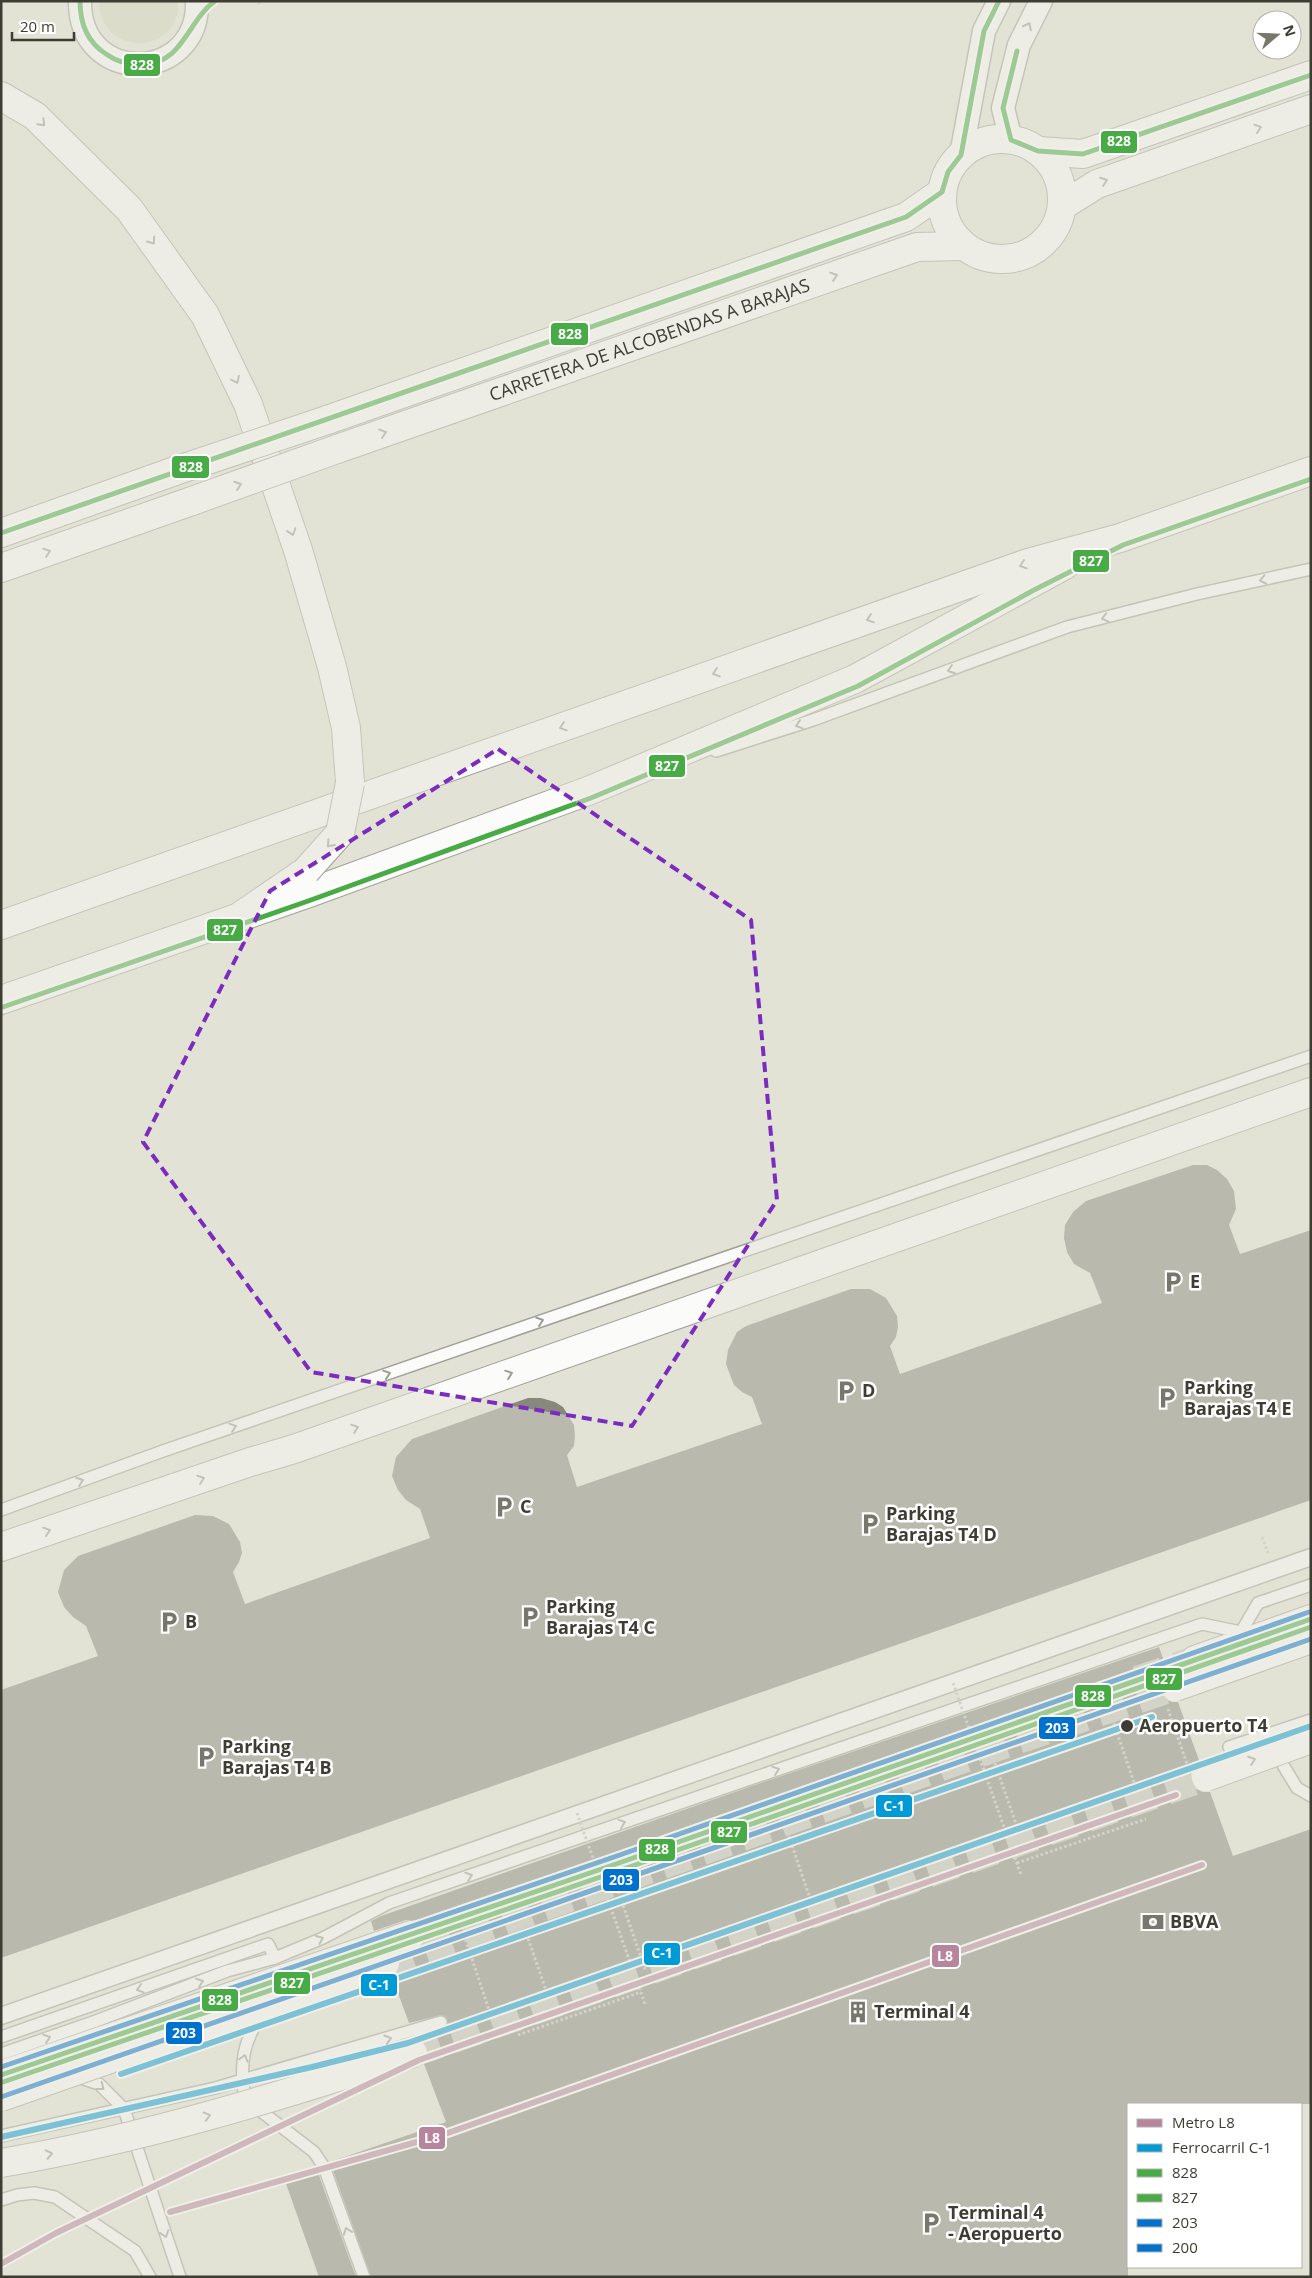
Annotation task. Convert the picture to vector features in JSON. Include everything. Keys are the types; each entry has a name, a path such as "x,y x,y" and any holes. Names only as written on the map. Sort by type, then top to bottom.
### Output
{"main road":[{"path":"1038,151 1084,154 1311,75"},
{"path":"1,96 35,116 129,209 205,315 248,404 298,550 332,667 346,728 350,783 340,834 306,871 239,918"},
{"path":"1062,206 1097,184 1311,109"},
{"path":"998,139 1011,140 1025,144 1038,151 1053,166 1061,185 1062,206 1057,224 1048,239 1034,251 1016,258 998,260 980,255 964,246 951,231 944,212 942,192 948,172 961,155 972,147 984,142 998,139"},
{"name":"CARRETERA DE ALCOBENDAS A BARAJAS","path":"1,533 906,217 942,192"},
{"name":"CARRETERA DE ALCOBENDAS A BARAJAS","path":"1,568 917,247 964,246"},
{"path":"1,925 1028,564 1120,538 1311,471"},
{"path":"1,1000 239,918 588,791 855,679 1031,583 1120,538"},
{"path":"1,1547 250,1462 304,1446 1311,1092"},
{"path":"1195,1660 1311,1619"},
{"path":"1170,1694 1311,1639"},
{"path":"1198,1774 1311,1739"},
{"path":"8,2066 282,1967 411,1935"},
{"path":"1,2097 385,1963"},
{"path":"1,2162 100,2143 186,2122 291,2093 414,2053"}],"street":[{"path":"80,1 84,30 89,39 102,52 127,64 148,64 169,56 179,48 190,31 197,9 215,1"},
{"path":"961,155 984,31 999,1"},
{"path":"1011,140 1003,108 1019,44 1041,1"},
{"path":"1,2016 1311,1557"}],"lane":[{"path":"588,791 813,720 1067,628 1197,594 1311,569"},
{"path":"1,1510 163,1451 1311,1056"},
{"path":"364,2277 324,2167 314,2152 244,2099 241,2066 252,2028 282,1967 323,1938 389,1904 1202,1624 1241,1632 1258,1603 1311,1584"},
{"path":"1229,1746 1311,1720"},
{"path":"1283,1765 1297,1788 1311,1796"},
{"path":"1,2037 268,1944 282,1967"},
{"path":"1,2136 124,2109 242,2080 441,2022"},
{"path":"8,2066 53,2069 100,2084 124,2109 180,2277"},
{"path":"1,2200 34,2192 55,2197 135,2251 150,2277"}],"path":[{"path":"258,3 264,1"},
{"path":"953,1683 1021,1875"},
{"path":"1170,1694 1198,1774"},
{"path":"1109,1709 1140,1800"},
{"path":"990,1749 1022,1841"},
{"path":"577,1813 645,2004"},
{"path":"1017,1863 1146,1819"},
{"path":"784,1822 815,1913"},
{"path":"615,1882 646,1972"},
{"path":"520,1916 551,2005"},
{"path":"464,1935 494,2025"},
{"path":"518,2035 641,1992"}],"highlighted area":[{"path":"498,749 751,920 777,1200 632,1426 311,1372 143,1142 270,891"}],"green space":[{"path":"99,1 178,1 176,19 168,32 155,40 141,43 126,41 113,33 103,20"}],"building":[{"path":"1193,1165 1207,1165 1217,1170 1227,1179 1234,1191 1236,1209 1229,1225 1240,1254 1311,1230 1311,1500 1,1958 1,1690 98,1656 86,1626 73,1617 64,1607 58,1592 64,1570 78,1556 195,1515 213,1516 229,1524 240,1542 242,1553 233,1572 245,1604 430,1538 420,1509 406,1500 398,1490 392,1476 396,1457 412,1439 528,1398 541,1398 555,1402 563,1407 574,1425 574,1446 567,1455 577,1487 762,1424 752,1397 734,1385 726,1364 728,1350 737,1332 746,1326 851,1289 870,1289 886,1298 897,1316 898,1327 896,1337 890,1346 900,1374 1102,1303 1090,1273 1074,1264 1067,1252 1064,1238 1065,1225 1073,1212 1086,1201"},
{"name":"Terminal 4","path":"1159,1647 1168,1673 1163,1677 1160,1684 1160,1692 1165,1699 1178,1702 1200,1763 1194,1767 1191,1774 1191,1782 1196,1789 1210,1792 1233,1856 1311,1829 1311,2104 1127,2103 1128,2277 371,2277 330,2162 446,2122 424,2064 428,2057 428,2048 423,2041 414,2038 443,2029 448,2023 446,2017 442,2015 409,2023 392,1977 397,1973 400,1966 398,1956 416,1950 423,1945 426,1938 426,1930 422,1924 414,1920 406,1920 374,1931 371,1921 752,1786"},
{"path":"315,2167 356,2277 319,2277 284,2178"}],"tunnel":[{"path":"1137,1680 1195,1660"},
{"path":"385,1963 1012,1742 1175,1687"},
{"path":"413,2053 1206,1777"}],"metro line":[{"name":"L8","path":"1,2264 56,2233 419,2060 1176,1795"},
{"name":"L8","path":"170,2212 445,2134 1202,1865"}],"rail line":[{"name":"C-1","path":"121,2074 1152,1717"},
{"name":"C-1","path":"1,2137 312,2067 408,2043 1311,1726"}],"transit line":[{"name":"828","path":"80,1 83,24 94,44 114,59 128,64 142,65 167,57 184,40 198,19 215,1"},
{"name":"828","path":"1,533 906,217 942,192 948,172 961,155 984,31 999,1"},
{"name":"828","path":"1017,51 1003,108 1011,140 1038,151 1083,154 1311,75"},
{"name":"827","path":"3,1007 311,900 591,798 858,686 1034,590 1123,545 1311,479"},
{"name":"200","path":"1,2067 614,1857 1309,1612"},
{"name":"828","path":"1,2075 616,1864 1311,1619"},
{"name":"827","path":"3,2082 618,1871 1311,1627"},
{"name":"203","path":"1,2097 1311,1639"}],"place":[{"name":"E","path":"1173,1282"},
{"name":"D","path":"846,1391"},
{"name":"Parking Barajas T4 E","path":"1167,1398"},
{"name":"C","path":"504,1507"},
{"name":"Parking Barajas T4 D","path":"870,1524"},
{"name":"Parking Barajas T4 C","path":"530,1617"},
{"name":"B","path":"169,1622"},
{"name":"Aeropuerto T4","path":"1127,1726"},
{"name":"Parking Barajas T4 B","path":"206,1757"},
{"name":"BBVA","path":"1153,1922"},
{"name":"Terminal 4","path":"858,2012"},
{"name":"Terminal 4 - Aeropuerto","path":"931,2223"}]}
